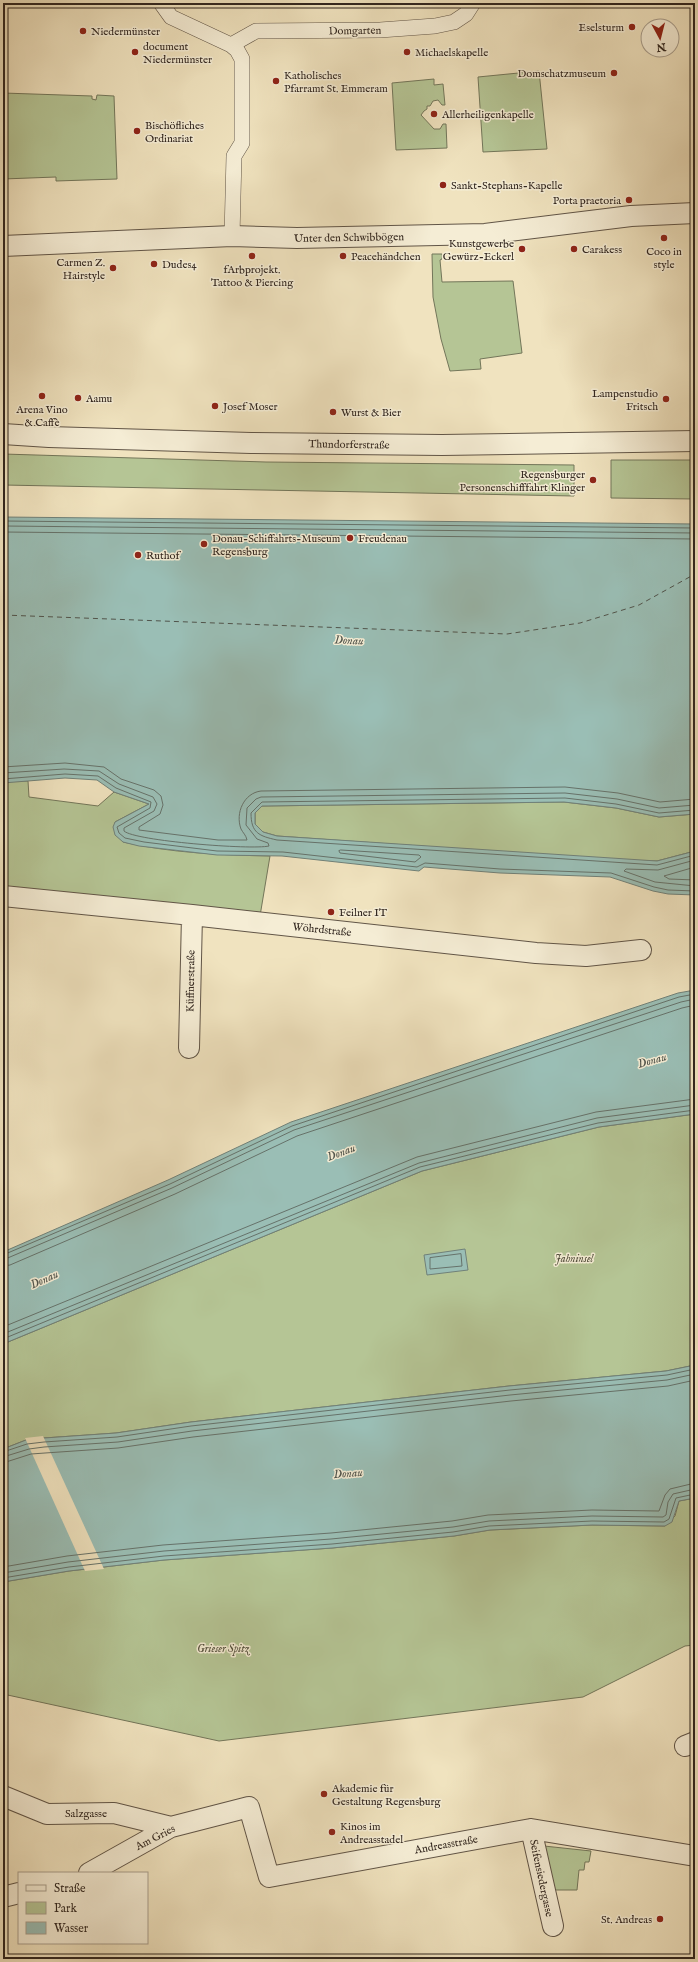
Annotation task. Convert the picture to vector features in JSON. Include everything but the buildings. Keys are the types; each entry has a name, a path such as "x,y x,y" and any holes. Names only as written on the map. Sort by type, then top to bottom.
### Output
{"street":[{"path":"161,3 171,17 231,44 237,50 242,59 242,143 234,156 232,236"},
{"name":"Domgarten","path":"231,44 256,32 380,30 434,26 454,22 466,14 473,3"},
{"name":"Unter den Schwibbögen","path":"3,246 232,236 297,238 485,234 631,216 695,213"},
{"name":"Thundorferstraße","path":"3,434 228,442 442,445 695,441"},
{"name":"Wöhrdstraße","path":"3,896 192,915 536,953 586,956 641,950"},
{"name":"Küffnerstraße","path":"189,1048 192,915"},
{"name":"Salzgasse","path":"3,1796 48,1814 114,1813 171,1827"},
{"name":"Am Gries","path":"91,1872 171,1827 249,1807"},
{"name":"Andreasstraße","path":"249,1807 269,1876 531,1830 695,1856"},
{"name":"Seifensiedergasse","path":"531,1830 553,1926"},
{"path":"3,1897 18,1893"}],"green space":[{"path":"539,71 547,149 483,152 478,77"},
{"path":"434,79 434,85 443,84 445,105 442,105 438,100 433,101 430,106 427,106 427,109 421,115 434,129 440,129 443,124 446,124 447,148 396,150 392,83"},
{"path":"3,93 92,96 92,99 96,100 97,95 114,96 117,179 56,181 56,177 3,179"},
{"path":"432,254 442,254 442,259 440,260 442,282 513,281 522,353 480,359 481,369 450,371 441,339 433,297"},
{"path":"3,454 266,462 574,465 574,496 3,485"},
{"path":"611,460 695,460 695,499 611,498"},
{"path":"11,781 28,781 29,797 98,806 114,792 149,804 115,822 123,842 178,851 270,856 259,922 3,896 3,815 6,816 3,811 3,783"},
{"path":"564,802 616,808 659,817 695,814 695,851 657,861 619,860 277,836 263,832 255,824 255,813 262,806"},
{"name":"Jahninsel","path":"695,1114 695,1365 666,1371 509,1386 191,1422 116,1433 26,1440 3,1449 3,1344 422,1171 599,1127"},
{"name":"Grieser Spitz","path":"695,1498 695,1645 685,1646 583,1697 219,1741 3,1694 3,1582 69,1571 164,1560 332,1548 454,1536 490,1530 592,1525 665,1526 675,1516 679,1501"},
{"path":"544,1846 591,1851 589,1862 585,1862 584,1870 579,1870 577,1890 551,1890"}],"water":[{"name":"Donau","path":"3,517 695,524 695,814 659,817 616,808 564,802 262,806 255,813 255,824 263,832 277,836 657,861 695,851 695,895 668,894 653,891 610,877 500,873 424,867 419,871 282,856 217,855 139,846 123,842 115,835 113,827 115,822 149,804 114,792 97,780 65,778 3,783"},
{"name":"Donau","path":"695,990 695,1114 599,1127 422,1171 3,1344 3,1252 168,1180 291,1122 678,993"},
{"path":"465,1249 468,1270 427,1275 424,1255"},
{"name":"Donau","path":"695,1365 695,1498 679,1501 672,1522 665,1526 592,1525 490,1530 454,1536 332,1548 164,1560 69,1571 3,1582 3,1449 26,1440 116,1433 191,1422 509,1386 666,1371"}],"pier":[{"path":"43,1436 104,1569 85,1571 25,1438"}],"ferry route":[{"path":"3,615 507,634 580,623 639,605 695,574"}],"place":[{"name":"Eselsturm","path":"632,27"},
{"name":"Niedermünster","path":"83,31"},
{"name":"document Niedermünster","path":"135,52"},
{"name":"Michaelskapelle","path":"407,52"},
{"name":"Domschatzmuseum","path":"614,73"},
{"name":"Katholisches Pfarramt St. Emmeram","path":"276,81"},
{"name":"Allerheiligenkapelle","path":"434,114"},
{"name":"Bischöfliches Ordinariat","path":"137,131"},
{"name":"Sankt-Stephans-Kapelle","path":"443,185"},
{"name":"Porta praetoria","path":"629,200"},
{"name":"Coco in style","path":"664,238"},
{"name":"Kunstgewerbe Gewürz-Eckerl","path":"522,249"},
{"name":"Carakess","path":"574,249"},
{"name":"fArbprojekt. Tattoo & Piercing","path":"252,256"},
{"name":"Peacehändchen","path":"343,256"},
{"name":"Dudes4","path":"154,264"},
{"name":"Carmen Z. Hairstyle","path":"113,268"},
{"name":"Arena Vino & Caffè","path":"42,396"},
{"name":"Aamu","path":"78,398"},
{"name":"Lampenstudio Fritsch","path":"666,399"},
{"name":"Josef Moser","path":"215,406"},
{"name":"Wurst & Bier","path":"333,412"},
{"name":"Regensburger Personenschifffahrt Klinger","path":"593,480"},
{"name":"Freudenau","path":"350,538"},
{"name":"Donau-Schiffahrts-Museum Regensburg","path":"204,544"},
{"name":"Ruthof","path":"138,555"},
{"name":"Feilner IT","path":"331,912"},
{"name":"Akademie für Gestaltung Regensburg","path":"324,1794"},
{"name":"Kinos im Andreasstadel","path":"332,1832"},
{"name":"St. Andreas","path":"660,1919"}]}
